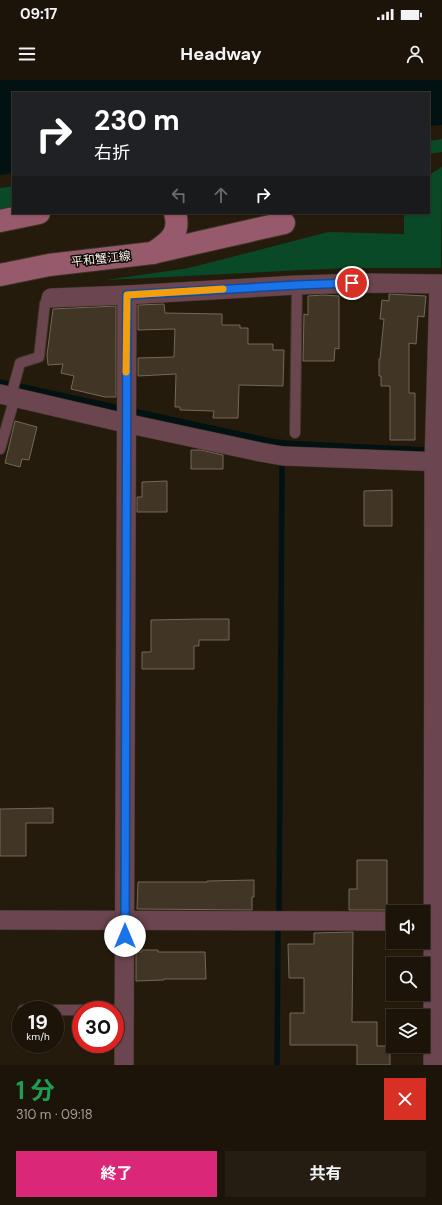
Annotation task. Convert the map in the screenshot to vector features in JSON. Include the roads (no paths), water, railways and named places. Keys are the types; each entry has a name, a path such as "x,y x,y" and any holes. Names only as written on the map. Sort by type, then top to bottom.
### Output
{"main road":[{"path":"0,221 34,214"},
{"name":"平和蟹江線","path":"0,275 49,264 152,253 169,242 176,232 177,220 175,214"},
{"path":"152,253 284,223"}],"street":[{"path":"51,298 297,285 366,283 440,284 436,457 433,1065"},
{"path":"124,1010 127,295"},
{"path":"10,395 126,415 260,452 283,456 436,457"},
{"path":"0,920 386,921"},
{"path":"124,1053 124,1065"}],"lane":[{"path":"295,433 297,285"},
{"path":"0,449 10,395 20,362 39,358 45,303 51,298"}],"waterway":[{"path":"279,914 282,468"},
{"path":"277,1065 278,929"}]}
